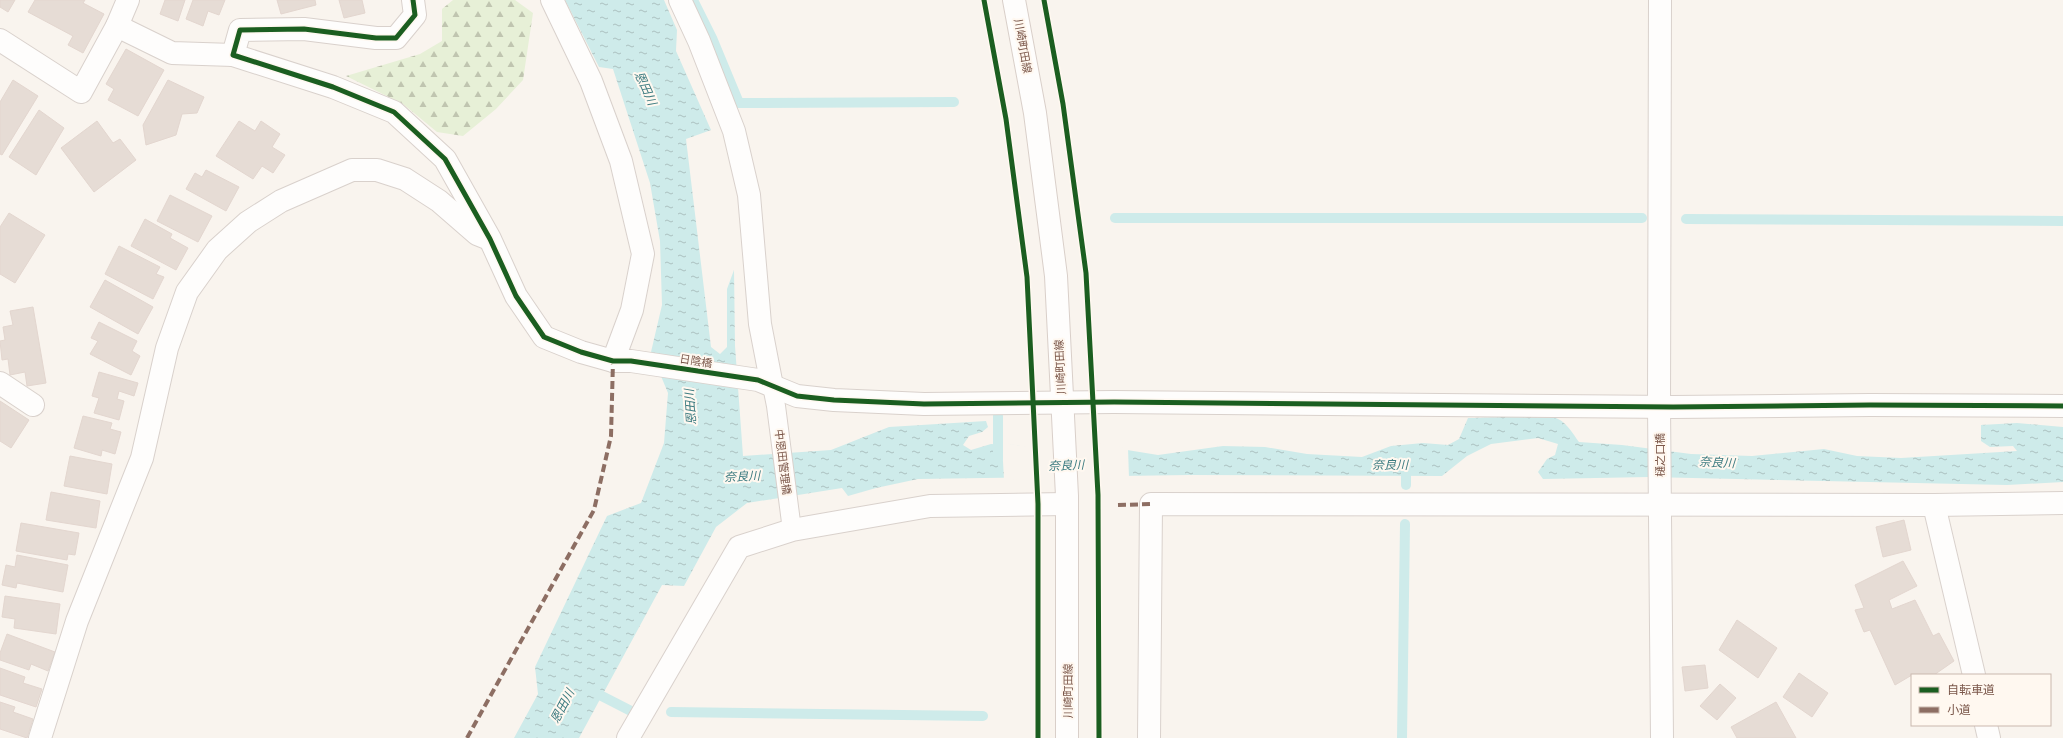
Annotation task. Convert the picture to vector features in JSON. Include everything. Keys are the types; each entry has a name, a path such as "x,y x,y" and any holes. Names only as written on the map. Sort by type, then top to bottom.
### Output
{"street":[{"path":"0,40 81,92 117,26 128,0"},
{"path":"233,55 240,30 304,29 376,38 396,38 416,15 413,0"},
{"path":"552,0 591,81 621,161 643,254 622,361"},
{"path":"680,0 699,41 734,131 749,195 760,324 769,391"},
{"name":"川崎町田線","path":"1014,0 1035,113 1055,269 1067,500 1067,738"},
{"name":"樋之口橋","path":"1660,0 1659,413 1662,738"},
{"name":"日陰橋","path":"117,26 172,53 233,55 333,87 394,112 445,159 490,240 516,296 544,337 581,352 769,391 834,400 1062,408 1659,413 2063,406"},
{"path":"40,738 77,621 142,458 167,348 188,292 217,250 248,222 281,201 352,170 377,170 405,179 439,201 477,234 490,240"},
{"path":"0,383 33,405"},
{"path":"1149,738 1151,504 1660,498 1934,505 2063,503"},
{"path":"628,738 739,547 791,523 930,506 1067,500"},
{"path":"1934,505 1974,674"},
{"path":"1986,726 1989,738"}],"lane":[{"name":"中恩田管理橋","path":"769,391 791,523"}],"green space":[{"path":"453,0 515,0 533,13 523,80 496,109 463,136 437,132 403,104 346,76 420,54 442,41 442,9"}],"water":[{"path":"565,0 664,0 677,30 676,51 711,130 686,139 711,347 720,354 727,347 727,289 734,270 735,346 743,456 831,450 889,427 986,421 988,427 982,432 969,436 963,445 971,450 991,444 1015,445 1053,452 1121,449 1158,455 1223,446 1265,447 1307,454 1362,457 1391,446 1423,443 1448,445 1459,439 1468,418 1530,416 1558,419 1567,426 1579,442 1622,445 1691,454 1752,456 1824,449 1857,456 1901,458 2017,451 2013,446 1990,447 1981,441 1981,425 2017,423 2063,427 2063,482 2007,485 1649,477 1543,479 1538,472 1547,459 1555,455 1558,444 1538,438 1491,444 1467,456 1442,476 1189,475 918,479 848,496 842,488 747,503 716,527 684,586 662,585 579,738 514,738 538,694 535,667 607,516 641,503 664,443 668,393 651,352 662,305 660,241 650,183 613,69 599,67"}],"pier":[{"path":"1002,443 1053,450 1095,443 1128,448 1129,478 1004,480"}],"building":[{"path":"0,0 15,0 8,12 0,7"},
{"path":"35,0 85,0 83,3 104,14 83,53 68,45 73,36 28,12"},
{"path":"165,0 185,0 178,21 160,14"},
{"path":"193,0 225,0 219,15 208,11 203,26 186,19"},
{"path":"277,0 315,0 316,5 281,14"},
{"path":"339,0 362,0 365,13 344,18"},
{"path":"126,49 164,70 138,116 108,100 114,89 106,84"},
{"path":"13,80 38,96 2,155 0,154 0,102"},
{"path":"168,80 204,97 197,113 182,114 176,135 146,145 143,125"},
{"path":"39,110 64,128 36,175 9,157"},
{"path":"97,121 113,143 120,139 136,160 94,192 61,148"},
{"path":"239,121 255,131 261,121 280,134 272,147 285,155 273,173 262,166 253,179 216,156"},
{"path":"206,170 239,187 226,211 186,189 195,173 202,177"},
{"path":"170,195 212,216 198,242 157,221"},
{"path":"9,213 45,235 15,283 0,274 0,227"},
{"path":"145,219 172,234 170,238 188,248 176,270 131,246"},
{"path":"119,246 160,267 156,274 164,277 153,299 105,274"},
{"path":"105,280 153,307 138,334 90,307"},
{"path":"33,307 46,383 27,386 25,372 10,375 8,359 2,360 0,341 5,340 3,327 13,325 10,311"},
{"path":"99,322 137,341 132,351 140,356 131,375 90,354 98,341 91,338"},
{"path":"99,372 138,383 134,396 119,391 117,399 124,401 119,420 94,413 99,398 92,396"},
{"path":"0,401 29,420 11,448 0,441"},
{"path":"83,416 112,423 110,429 121,432 115,454 102,450 101,456 74,448"},
{"path":"70,456 112,464 107,494 64,486"},
{"path":"51,492 100,501 96,528 46,520"},
{"path":"1904,520 1911,550 1883,557 1876,527"},
{"path":"21,523 79,533 75,555 68,554 67,560 16,551"},
{"path":"17,555 68,565 63,592 17,583 16,588 2,585 6,565 15,567"},
{"path":"1903,561 1917,586 1889,600 1892,609 1915,600 1933,636 1939,633 1954,661 1935,674 1911,674 1911,676 1895,685 1870,630 1864,632 1855,610 1864,608 1855,585"},
{"path":"5,596 60,604 56,634 14,628 15,619 2,617"},
{"path":"1737,620 1777,648 1758,678 1719,650"},
{"path":"7,634 55,652 48,671 31,664 29,670 0,660 0,653"},
{"path":"1705,665 1708,688 1685,691 1682,667"},
{"path":"0,668 25,677 23,683 42,689 36,707 0,695"},
{"path":"1799,673 1828,693 1812,717 1783,697"},
{"path":"1720,684 1736,698 1717,720 1700,706"},
{"path":"0,702 15,707 13,712 33,719 27,738 0,729"},
{"path":"1776,702 1796,738 1737,738 1731,727"}],"waterway":[{"path":"693,0 712,38 739,103 954,102"},
{"path":"1115,218 1642,218"},
{"path":"1686,219 2063,221"},
{"path":"998,416 998,458"},
{"name":"奈良川","path":"1406,464 1406,485"},
{"path":"1402,738 1405,524"},
{"path":"590,690 631,711"},
{"path":"671,712 983,716"}],"marked path":[{"path":"467,738 594,510 611,436 613,361"},
{"path":"1118,505 1151,504"}],"cycle path":[{"path":"413,0 415,15 396,38 376,38 304,29 240,30 233,55 333,87 394,112 445,159 490,239 516,296 544,337 581,352 613,361 631,361 758,380 797,396 834,400 924,404 1114,402 1673,407 1870,405 2063,406"},
{"path":"984,0 1006,119 1027,277 1038,504 1038,738"},
{"path":"1044,0 1063,104 1086,273 1098,495 1099,738"}],"water label":[{"name":"恩田川","path":"646,88"},
{"name":"恩田川","path":"690,407"},
{"name":"恩田川","path":"562,706"}]}
